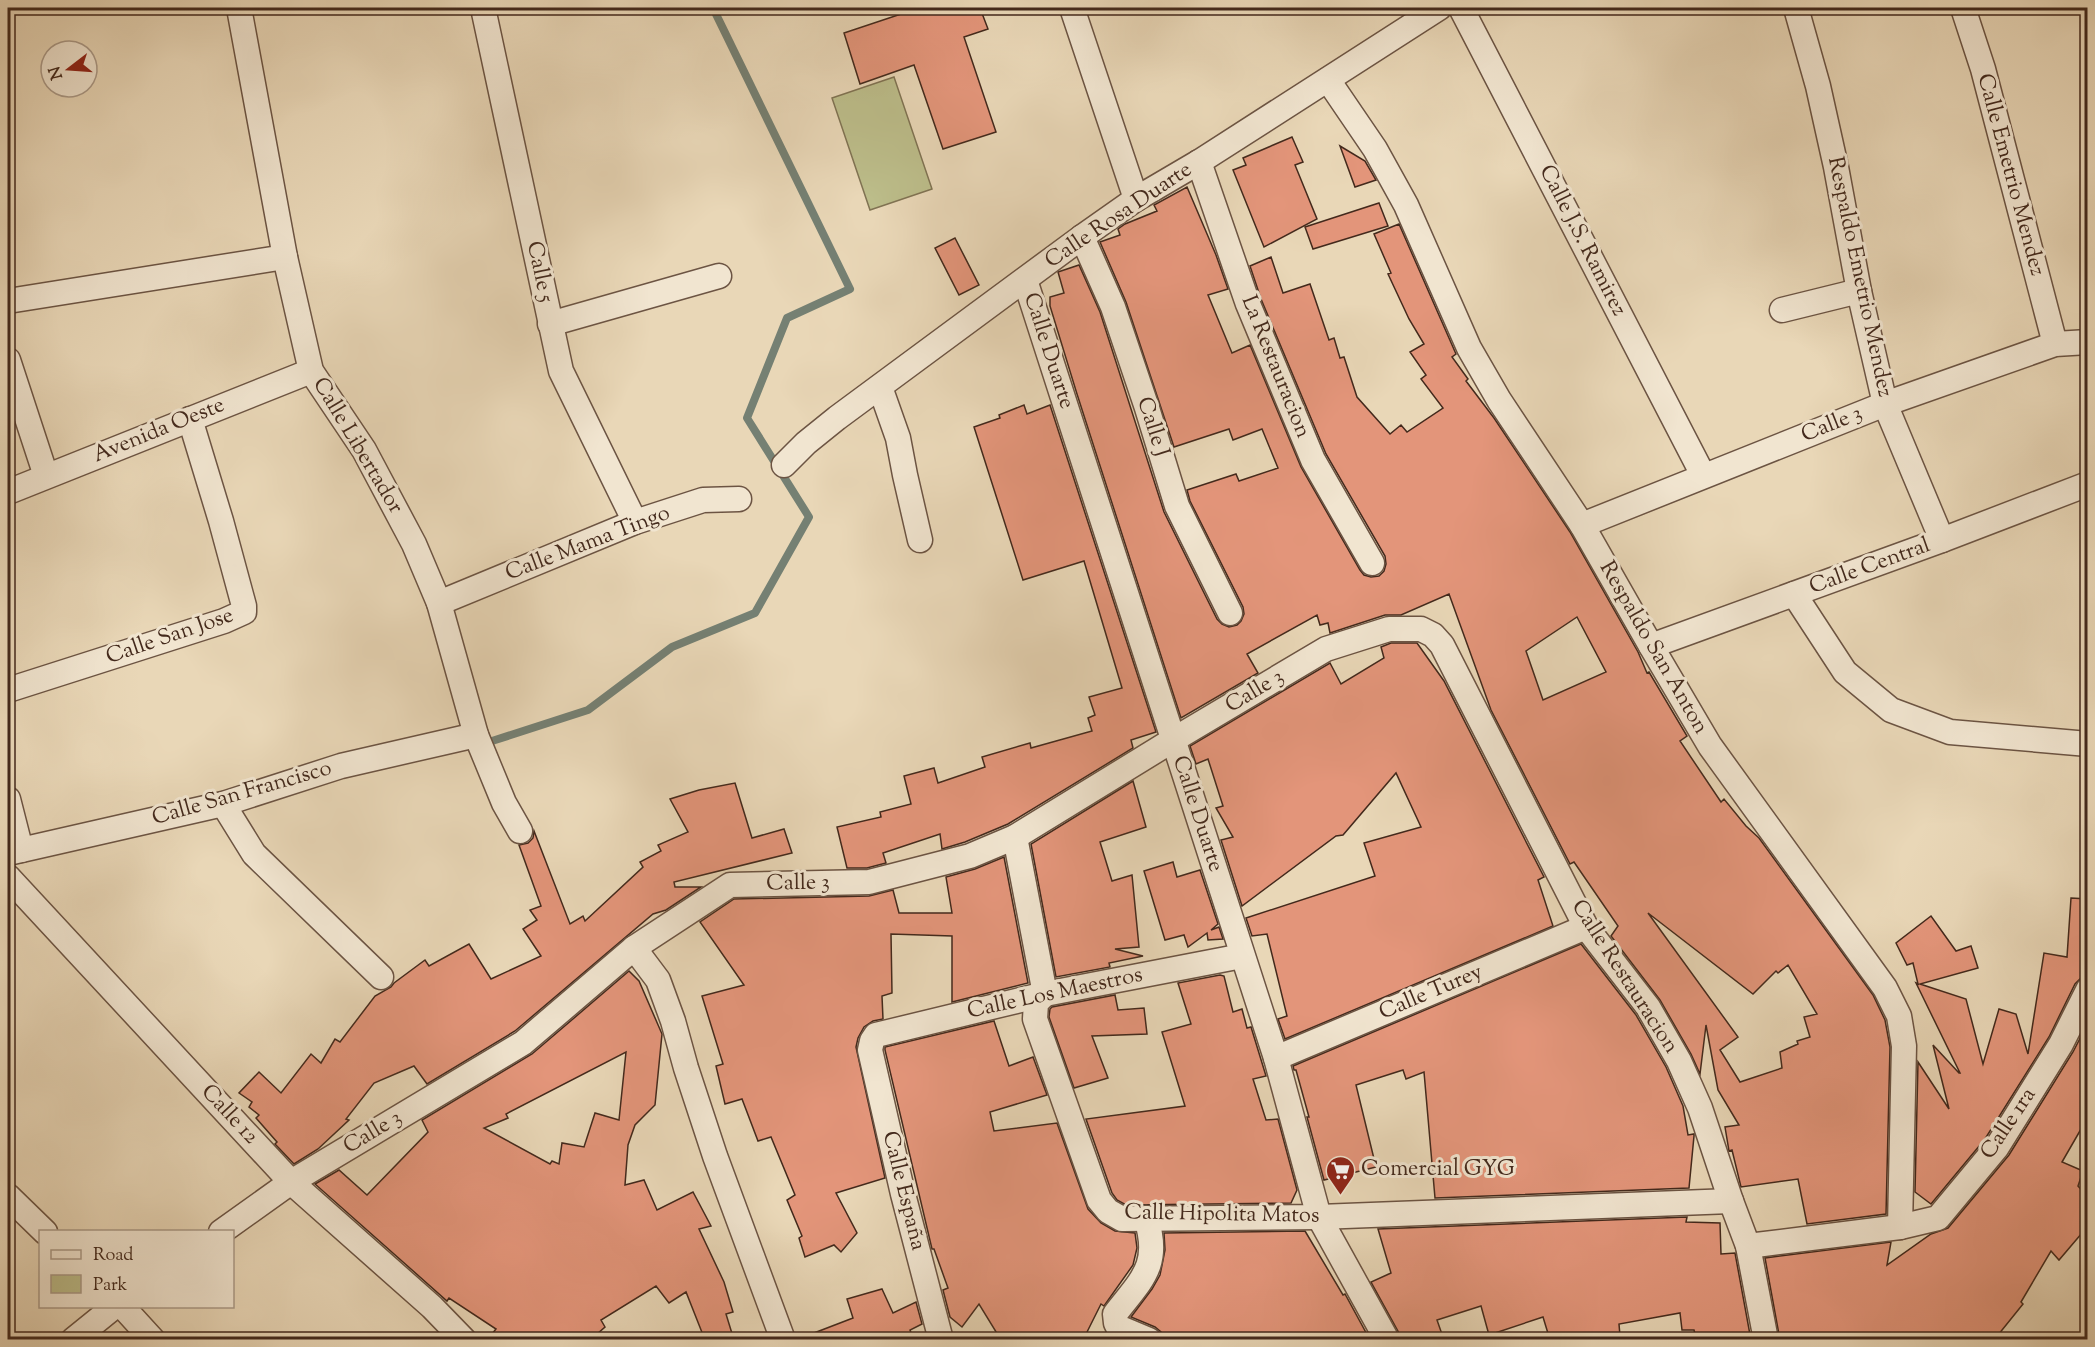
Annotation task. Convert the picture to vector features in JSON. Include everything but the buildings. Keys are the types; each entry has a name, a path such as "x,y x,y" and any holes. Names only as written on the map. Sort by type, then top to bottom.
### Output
{"street":[{"name":"Calle Libertador","path":"239,8 285,257 311,371 364,450 414,544 439,603 476,735 504,803 520,831"},
{"name":"Calle 5","path":"483,8 561,371 635,522"},
{"path":"1072,8 1137,199"},
{"name":"Calle Rosa Duarte","path":"784,465 806,443 1082,237 1137,199 1199,162 1439,8"},
{"name":"Calle J.S. Ramirez","path":"1461,8 1703,475"},
{"name":"Respaldo Emetrio Mendez","path":"1796,8 1818,86 1859,291 1885,404 1942,540"},
{"name":"Calle Emetrio Mendez","path":"1963,8 1983,69 2055,344"},
{"name":"Respaldo San Anton","path":"1328,80 1375,149 1406,205 1474,356 1499,400 1582,525 1710,746 1886,988 1899,1016 1905,1046 1900,1227"},
{"name":"La Restauracion","path":"1199,162 1248,304 1313,460 1372,563"},
{"name":"Calle J","path":"1082,237 1113,308 1177,506 1230,613"},
{"path":"8,301 285,257"},
{"path":"550,324 719,276"},
{"name":"Calle Duarte","path":"1025,280 1276,1058 1319,1217 1387,1340"},
{"path":"1782,310 1859,291"},
{"name":"Calle 3","path":"1582,525 1885,404 2055,344 2088,342"},
{"path":"8,360 46,476"},
{"name":"Avenida Oeste","path":"8,492 311,371"},
{"path":"880,387 898,438 904,475 920,540"},
{"name":"Calle San Jose","path":"8,690 224,621 244,612 224,531 190,419"},
{"name":"Calle Central","path":"1651,646 2088,484"},
{"name":"Calle Mama Tingo","path":"439,603 635,522 703,500 740,499"},
{"path":"1794,594 1845,672 1892,710 1950,732 2088,744"},
{"name":"Calle 3","path":"224,1230 291,1182 523,1043 634,948 730,885 869,882 970,856 1015,837 1326,649 1389,629 1421,629"},
{"name":"Calle Restauracion","path":"1421,629 1433,635 1442,645 1586,927 1648,1007 1679,1061 1700,1108 1748,1246"},
{"name":"Calle San Francisco","path":"14,851 223,804 341,766 476,735"},
{"path":"8,799 14,851"},
{"path":"223,804 254,854 381,978"},
{"path":"1015,837 1045,994"},
{"name":"Calle 12","path":"8,877 291,1182 432,1307 464,1340"},
{"name":"Calle Turey","path":"1276,1058 1586,927"},
{"path":"634,948 647,964 662,991 715,1156 783,1340"},
{"name":"Calle Los Maestros","path":"872,1041 876,1035 1045,994 1242,956"},
{"name":"Calle 1ra","path":"1900,1227 1938,1218 1997,1147 2061,1044 2088,990"},
{"name":"Calle Hipolita Matos","path":"1045,994 1036,1004 1035,1019 1099,1200 1108,1211 1122,1219 1319,1217 1731,1201"},
{"name":"Calle España","path":"872,1041 870,1050 940,1340"},
{"path":"8,1196 43,1230"},
{"path":"1146,1218 1152,1236 1153,1256 1140,1283 1114,1318 1118,1327 1149,1340"},
{"path":"1766,1340 1748,1246 1900,1227"},
{"path":"73,1340 113,1308"},
{"path":"124,1308 153,1340"}],"green space":[{"path":"894,77 932,189 870,210 832,98"}],"waterway":[{"path":"492,741 588,710 672,647 755,613 809,517 747,418 787,318 850,289 713,8"}],"place":[{"name":"Comercial GYG","path":"1340,1196"}]}
